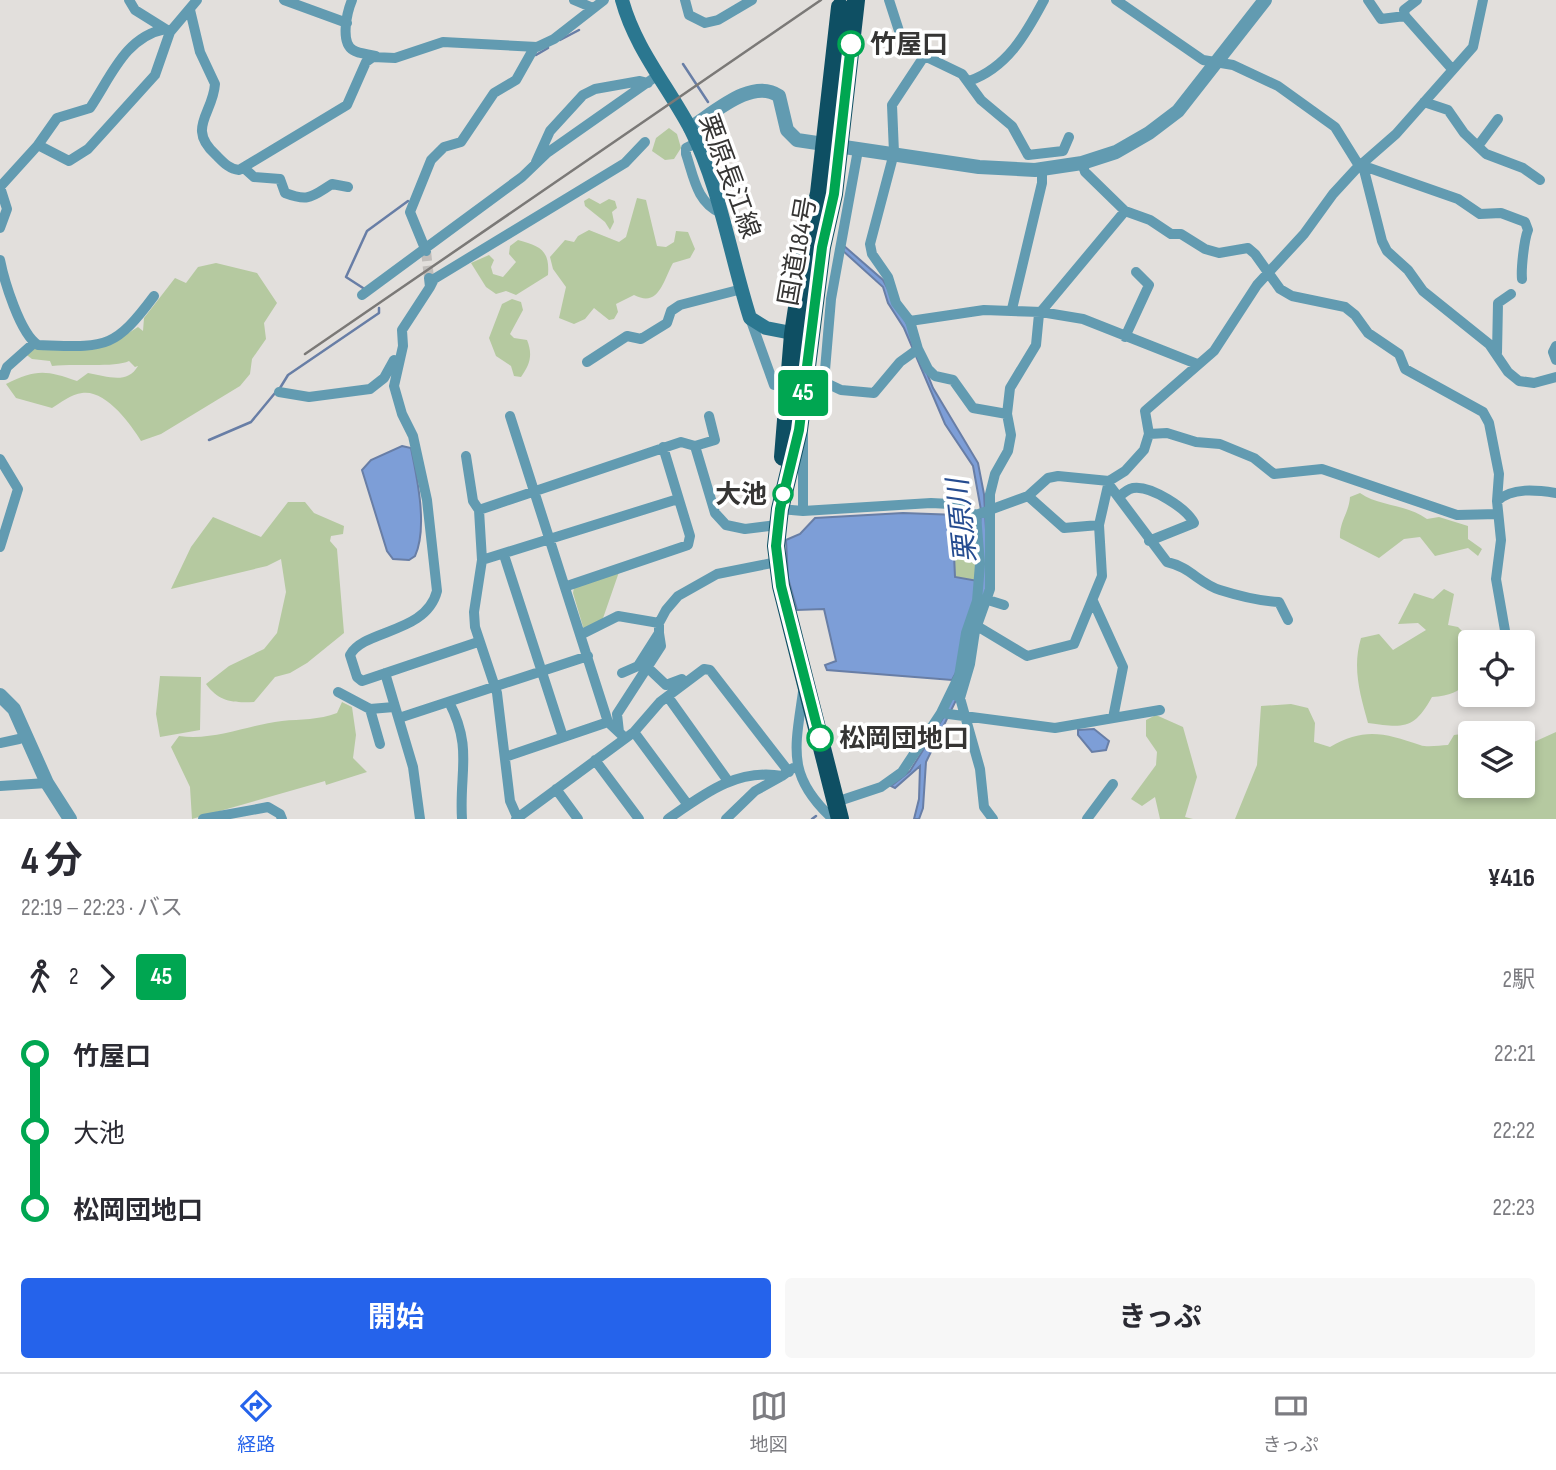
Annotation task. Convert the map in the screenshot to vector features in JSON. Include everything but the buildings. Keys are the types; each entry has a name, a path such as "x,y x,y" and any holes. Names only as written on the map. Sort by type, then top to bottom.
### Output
{"highway":[{"name":"国道184号","path":"836,813 777,562 778,517 801,335 841,148 853,2"},
{"name":"国道184号","path":"778,517 799,430 801,335"}],"main road":[{"name":"栗原長江線","path":"622,0 653,79 690,128 721,214 750,318"},
{"path":"750,318 766,328 801,335"}],"street":[{"path":"129,0 135,10 167,30"},
{"path":"284,0 347,23"},
{"path":"352,0 346,41 351,49 394,58 443,42 534,48 554,39 604,0"},
{"path":"574,0 593,8"},
{"path":"685,0 689,15 705,23 718,20 752,0"},
{"path":"889,0 900,34 908,48 923,58 951,68 969,81 981,100 1012,126 1028,155 1025,171"},
{"path":"969,81 988,72 1006,58 1030,26 1044,0"},
{"path":"1119,0 1203,60 1217,61 1278,86 1321,115 1335,127 1358,164 1458,199 1480,214 1501,213 1525,222 1528,230 1522,244 1525,258 1522,279"},
{"path":"690,128 744,95 760,89 779,96 787,130 797,140 1025,171 1082,163 1116,152 1149,133 1178,111 1265,0"},
{"path":"1368,0 1381,19 1405,16"},
{"path":"1417,0 1404,10 1405,16 1452,69"},
{"path":"977,626 1031,656 1074,643 1102,576 1099,525 1102,502 1109,484 1144,450 1149,434 1145,411 1224,339 1252,292 1304,234 1333,194 1356,169 1363,166 1474,47 1483,0"},
{"path":"0,228 6,209 0,187 38,145 57,118 90,108 107,77 137,40 167,30 193,5"},
{"path":"193,5 202,57 215,84 201,125 203,140 231,169 244,168 346,105 366,62 376,56"},
{"path":"38,145 69,161 88,149 155,75 167,30"},
{"path":"425,249 410,212 429,164 444,147 461,142 494,93 516,80 534,48"},
{"path":"923,58 892,105 894,153 870,244 872,254 888,277 896,303 909,321 915,350 928,369 935,376 953,380 973,408 1006,414"},
{"path":"536,162 550,131 583,95 617,85 653,79"},
{"path":"362,295 522,177 536,162 653,79"},
{"path":"1424,102 1448,110 1486,154 1523,168 1540,180"},
{"path":"1478,146 1498,119"},
{"path":"1028,155 1063,151 1069,137"},
{"path":"279,391 309,397 370,388 390,370 402,330 429,282 625,163 645,142"},
{"path":"821,398 827,384 823,368 831,299 841,148"},
{"path":"1082,163 1085,173 1125,212 1150,220 1171,234 1181,234 1205,249 1219,253 1248,248 1280,289 1292,296 1345,307 1355,315 1368,333 1399,354 1405,369 1457,401 1474,405 1483,412 1489,423 1499,474 1497,501 1501,540 1496,579 1505,630"},
{"path":"1363,166 1387,251 1408,270 1423,291 1497,353 1508,372 1519,381 1534,383 1556,377"},
{"path":"244,168 254,177 281,179 285,193 303,199 310,198 332,184 348,187"},
{"path":"1012,309 1042,183 1042,169"},
{"path":"993,819 984,807 980,769 955,696 966,633 978,591 983,514 991,483 1008,451 1011,435 1006,414 1010,388 1036,345 1041,312 1125,212"},
{"path":"0,260 3,279 34,343"},
{"path":"1125,337 1149,285 1136,272"},
{"path":"587,362 626,335 641,339 664,326 671,311 680,305 742,289"},
{"path":"1497,353 1498,303 1511,294"},
{"path":"0,375 4,375 7,367 34,343 62,345 110,342 131,328 154,296"},
{"path":"909,321 1012,309 1041,312 1083,319 1197,364"},
{"path":"750,318 774,385"},
{"path":"402,330 403,346 394,386 402,414 413,436 424,487 437,591 435,601 418,617 352,651 350,655 357,677 362,681 478,642"},
{"path":"1556,346 1553,352 1556,360"},
{"path":"827,384 841,390 874,393 915,350"},
{"path":"510,416 567,586 608,722 626,734 688,805"},
{"path":"479,510 663,447 681,442 695,446 715,440 709,416"},
{"path":"799,430 804,435 803,511"},
{"path":"1149,434 1167,433 1196,442 1220,444 1254,458 1275,474 1322,469 1457,515 1498,514"},
{"path":"695,446 715,513 726,525 745,529 803,511 931,503 950,504 983,514 1028,496 1038,484 1058,476 1109,484 1167,562 1183,565 1220,590 1234,591 1253,600 1279,602 1288,620"},
{"path":"567,586 688,545 690,536 663,447"},
{"path":"466,456 473,501 479,510 482,560 474,612 478,642 494,687 510,801 517,819 595,760 704,669 710,670 817,804 836,813 881,787 902,772 955,696 988,600 992,560 983,514"},
{"path":"0,459 19,489 0,547"},
{"path":"1119,497 1129,489 1144,489 1188,510 1194,523 1149,541"},
{"path":"1497,501 1503,495 1534,490 1556,493"},
{"path":"1028,496 1064,528 1099,525"},
{"path":"482,560 552,541 678,499"},
{"path":"504,555 563,737"},
{"path":"622,673 638,666 678,596 717,574 777,562"},
{"path":"988,600 1004,605"},
{"path":"1093,601 1123,667 1113,718"},
{"path":"582,634 617,616 659,628"},
{"path":"626,734 617,714 661,646 659,628"},
{"path":"338,692 370,709 397,712 449,702 588,656"},
{"path":"647,667 666,685 674,684 687,675"},
{"path":"385,673 413,767 419,819"},
{"path":"726,819 755,791 789,772 805,681"},
{"path":"0,695 14,709 47,783 70,819"},
{"path":"668,697 728,781"},
{"path":"449,702 463,739 465,772 462,819"},
{"path":"370,709 380,744"},
{"path":"945,714 1055,729 1160,710"},
{"path":"505,757 608,722"},
{"path":"0,743 19,739"},
{"path":"595,760 639,819"},
{"path":"668,819 728,781 762,773 789,772"},
{"path":"0,786 47,783"},
{"path":"1087,819 1114,784"},
{"path":"556,789 579,819"},
{"path":"203,819 268,807 280,814 282,819"}],"green space":[{"path":"669,128 677,134 681,148 674,159 665,160 652,151 656,138"},
{"path":"589,198 600,204 609,199 615,201 617,208 612,212 614,222 610,230 605,222 585,206 584,201"},
{"path":"637,198 646,200 657,246 666,247 674,242 676,231 688,232 695,249 690,258 673,263 655,295 642,298 634,295 616,304 618,312 614,319 609,320 594,308 585,319 574,324 559,318 566,287 553,269 550,257 565,240 574,242 578,236 589,230 619,242 626,237"},
{"path":"518,240 542,250 547,260 548,275 516,295 506,291 496,294 486,287 471,263 489,255 494,260 491,267 493,274 503,277 516,262 509,254 510,246"},
{"path":"216,263 257,273 277,303 264,323 266,339 252,359 250,374 240,386 161,434 141,441 116,409 100,396 91,393 74,395 52,408 16,398 6,384 41,373 77,381 88,373 116,378 128,376 138,366 135,367 129,361 52,366 50,361 32,359 24,353 34,345 114,342 138,327 143,331 144,318 175,278 186,283 198,267"},
{"path":"512,299 521,302 523,310 510,334 514,338 527,340 530,350 528,364 521,377 514,376 511,366 496,356 489,338 502,304"},
{"path":"1360,493 1376,501 1410,510 1427,519 1439,517 1468,526 1468,539 1482,549 1478,556 1468,548 1435,556 1420,537 1404,539 1379,558 1340,538 1350,497"},
{"path":"288,502 305,502 314,513 344,526 343,534 331,536 330,541 337,549 344,633 307,663 290,673 275,677 254,702 227,700 216,695 206,684 229,666 264,649 277,633 286,592 281,559 267,566 171,589 191,547 213,517 261,537"},
{"path":"958,515 974,522 978,581 955,578 953,531 959,525"},
{"path":"619,572 601,624 584,630 573,593 574,587"},
{"path":"1444,589 1454,594 1448,625 1461,630 1458,630 1458,690 1432,697 1419,716 1406,724 1390,726 1368,723 1357,670 1361,638 1379,634 1393,650 1426,630 1418,623 1398,624 1414,593 1433,599"},
{"path":"160,676 201,677 200,730 160,737 156,714"},
{"path":"342,702 352,707 356,735 353,758 367,772 326,785 325,781 192,819 190,787 171,747 179,736 205,736 269,723 323,717 337,713"},
{"path":"1291,704 1308,708 1315,723 1314,742 1330,747 1364,734 1396,737 1423,746 1448,745 1454,735 1458,734 1458,798 1535,798 1535,742 1556,732 1556,819 1235,819 1257,765 1261,706"},
{"path":"1156,715 1183,727 1197,777 1185,817 1193,819 1160,819 1155,797 1142,806 1131,799 1156,765 1157,752 1146,736 1146,720"}],"water":[{"path":"843,245 883,280 908,326 933,388 978,463 984,494 989,584 961,690 926,762 923,808 919,819 914,819 919,799 920,766 895,788 891,786 910,771 943,718 974,618 981,510 973,466 945,424 904,328 888,303 883,287 842,250"},
{"path":"402,446 411,448 421,517 419,545 415,556 409,560 393,559 387,551 362,470 371,460"},
{"name":"大池","path":"903,513 958,515 959,525 953,531 955,577 978,581 960,665 952,680 827,670 825,665 836,661 824,609 797,610 788,578 786,540 800,534 815,518"},
{"path":"1094,729 1109,741 1106,750 1092,752 1078,735 1078,730"}],"waterway":[{"path":"560,40 579,30"},
{"path":"536,55 548,48"},
{"name":"栗原川","path":"683,64 708,102"},
{"path":"363,288 346,277 367,231 408,201"},
{"path":"280,388 288,375 379,313 379,308"},
{"path":"209,440 251,422 275,393"},
{"path":"812,819 816,816"}],"tunnel":[{"path":"426,251 429,278"}],"railway":[{"path":"305,354 821,0"}],"bus line":[{"name":"45","path":"820,738 781,586 776,546 780,509 799,430 822,247 834,194 851,44"}],"place":[{"name":"竹屋口","path":"851,44"},
{"name":"大池","path":"783,494"},
{"name":"松岡団地口","path":"820,738"}]}
